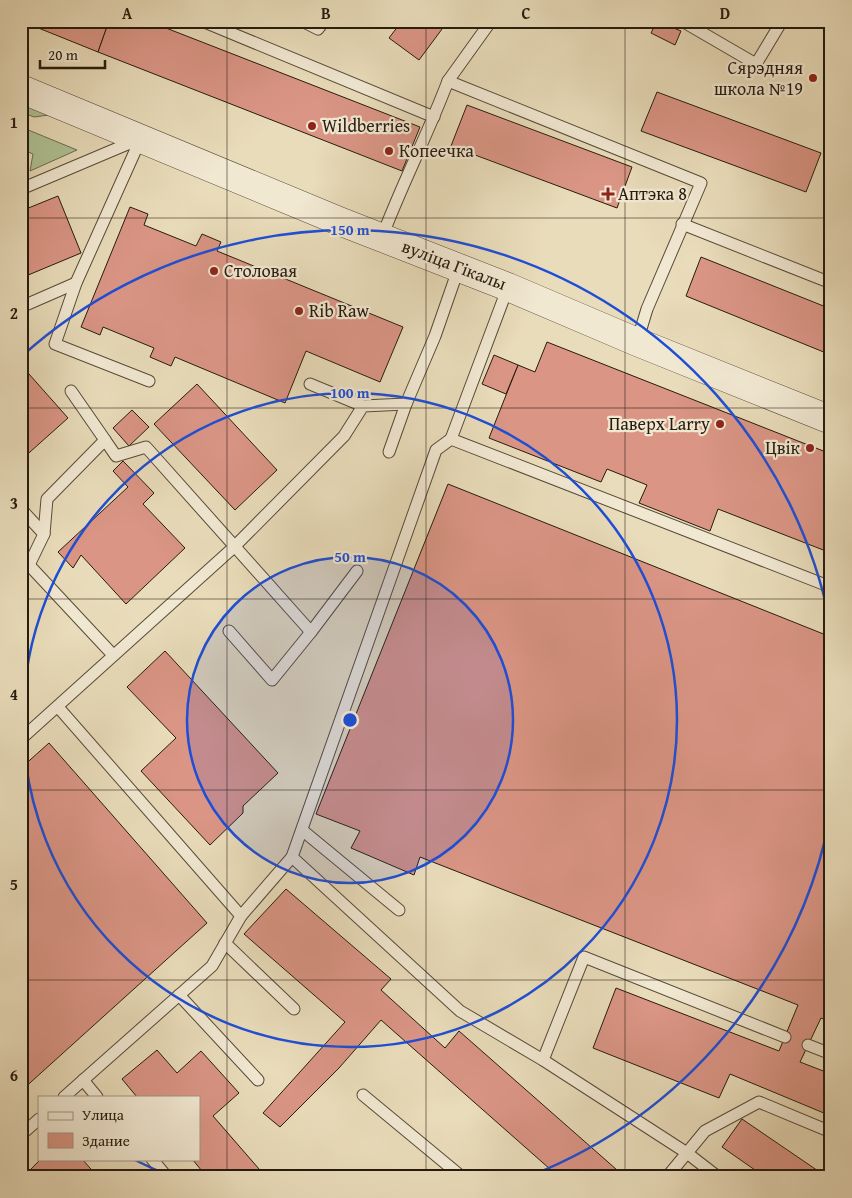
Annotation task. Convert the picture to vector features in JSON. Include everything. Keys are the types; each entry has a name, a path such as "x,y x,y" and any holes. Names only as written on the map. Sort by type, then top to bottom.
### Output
{"street":[{"name":"вуліца Гікалы","path":"21,89 330,217 459,267 637,342 831,420"}],"lane":[{"path":"202,21 434,117"},
{"path":"302,21 318,30 324,21"},
{"path":"382,237 448,81 491,21"},
{"path":"682,21 756,64 782,21"},
{"path":"448,81 701,183 647,309 637,342"},
{"path":"21,189 141,138"},
{"path":"141,138 76,283 55,344 149,381"},
{"path":"682,224 831,283"},
{"path":"389,452 406,404 435,336 459,267"},
{"path":"21,307 76,283"},
{"path":"65,1096 212,966 241,916 292,857 436,450 451,439 508,287"},
{"path":"310,384 363,406 406,404"},
{"path":"71,391 116,456 146,447 311,632"},
{"path":"21,739 234,547 344,436 363,406"},
{"path":"451,439 831,587"},
{"path":"105,440 47,499 44,534 25,569 113,655"},
{"path":"21,509 44,534"},
{"path":"229,631 272,680 357,571"},
{"path":"58,707 241,916"},
{"path":"302,830 399,910"},
{"path":"292,857 460,1011 543,1060 687,1153 718,1177"},
{"path":"225,943 294,1009"},
{"path":"543,1060 584,957 785,1037"},
{"path":"179,995 258,1080"},
{"path":"808,1045 831,1054"},
{"path":"83,1080 96,1096"},
{"path":"363,1095 462,1177"},
{"path":"667,1177 705,1131 759,1102 831,1132"},
{"path":"21,1135 38,1120"},
{"path":"153,1160 167,1177"}],"green space":[{"path":"21,99 49,115 34,117 21,112"},
{"path":"21,127 77,150 30,171 33,154 21,149"}],"building":[{"path":"21,21 109,21 98,52"},
{"path":"109,21 148,21 420,127 402,171 98,52"},
{"path":"402,21 448,21 419,60 389,38"},
{"path":"657,21 681,31 675,45 651,33"},
{"path":"657,92 821,153 806,192 641,131"},
{"path":"467,105 632,167 617,208 451,146"},
{"path":"58,196 81,253 21,278 21,211"},
{"path":"130,207 148,214 144,225 196,246 202,234 221,242 217,251 403,327 380,382 306,351 285,403 175,357 171,366 150,357 154,348 103,327 100,335 81,327"},
{"path":"701,257 831,309 831,355 686,296"},
{"path":"547,342 831,454 831,553 718,509 710,531 639,503 647,485 607,469 601,482 489,438 518,365 535,372"},
{"path":"494,355 518,365 506,394 482,384"},
{"path":"21,365 68,418 21,460"},
{"path":"197,384 277,470 235,510 154,424"},
{"path":"132,410 149,427 129,446 113,428"},
{"path":"123,461 154,493 143,504 185,548 126,604 81,555 73,568 58,552 128,487 113,471"},
{"path":"448,484 831,637 831,1022 821,1018 800,1062 831,1074 831,1116 730,1074 719,1098 593,1048 616,988 779,1051 798,1005 420,857 414,875 351,848 360,831 316,814"},
{"path":"165,651 278,773 243,806 243,813 210,845 141,771 176,738 127,687"},
{"path":"49,743 207,923 21,1091 21,768"},
{"path":"286,889 391,979 381,990 445,1048 459,1031 625,1177 559,1177 381,1020 339,1068 280,1127 263,1113 345,1022 244,934"},
{"path":"157,1050 177,1073 201,1051 239,1093 213,1116 266,1177 207,1177 193,1160 200,1160 200,1096 136,1096 122,1079"},
{"path":"742,1119 827,1177 765,1177 722,1147"},
{"path":"40,1160 83,1160 98,1177 23,1177"}],"place":[{"name":"Сярэдняя школа №19","path":"813,78"},
{"name":"Wildberries","path":"312,126"},
{"name":"Копеечка","path":"389,151"},
{"name":"Аптэка 8","path":"608,194"},
{"name":"Столовая","path":"214,271"},
{"name":"Rib Raw","path":"299,311"},
{"name":"Паверх Larry","path":"720,424"},
{"name":"Цвік","path":"810,448"}]}
